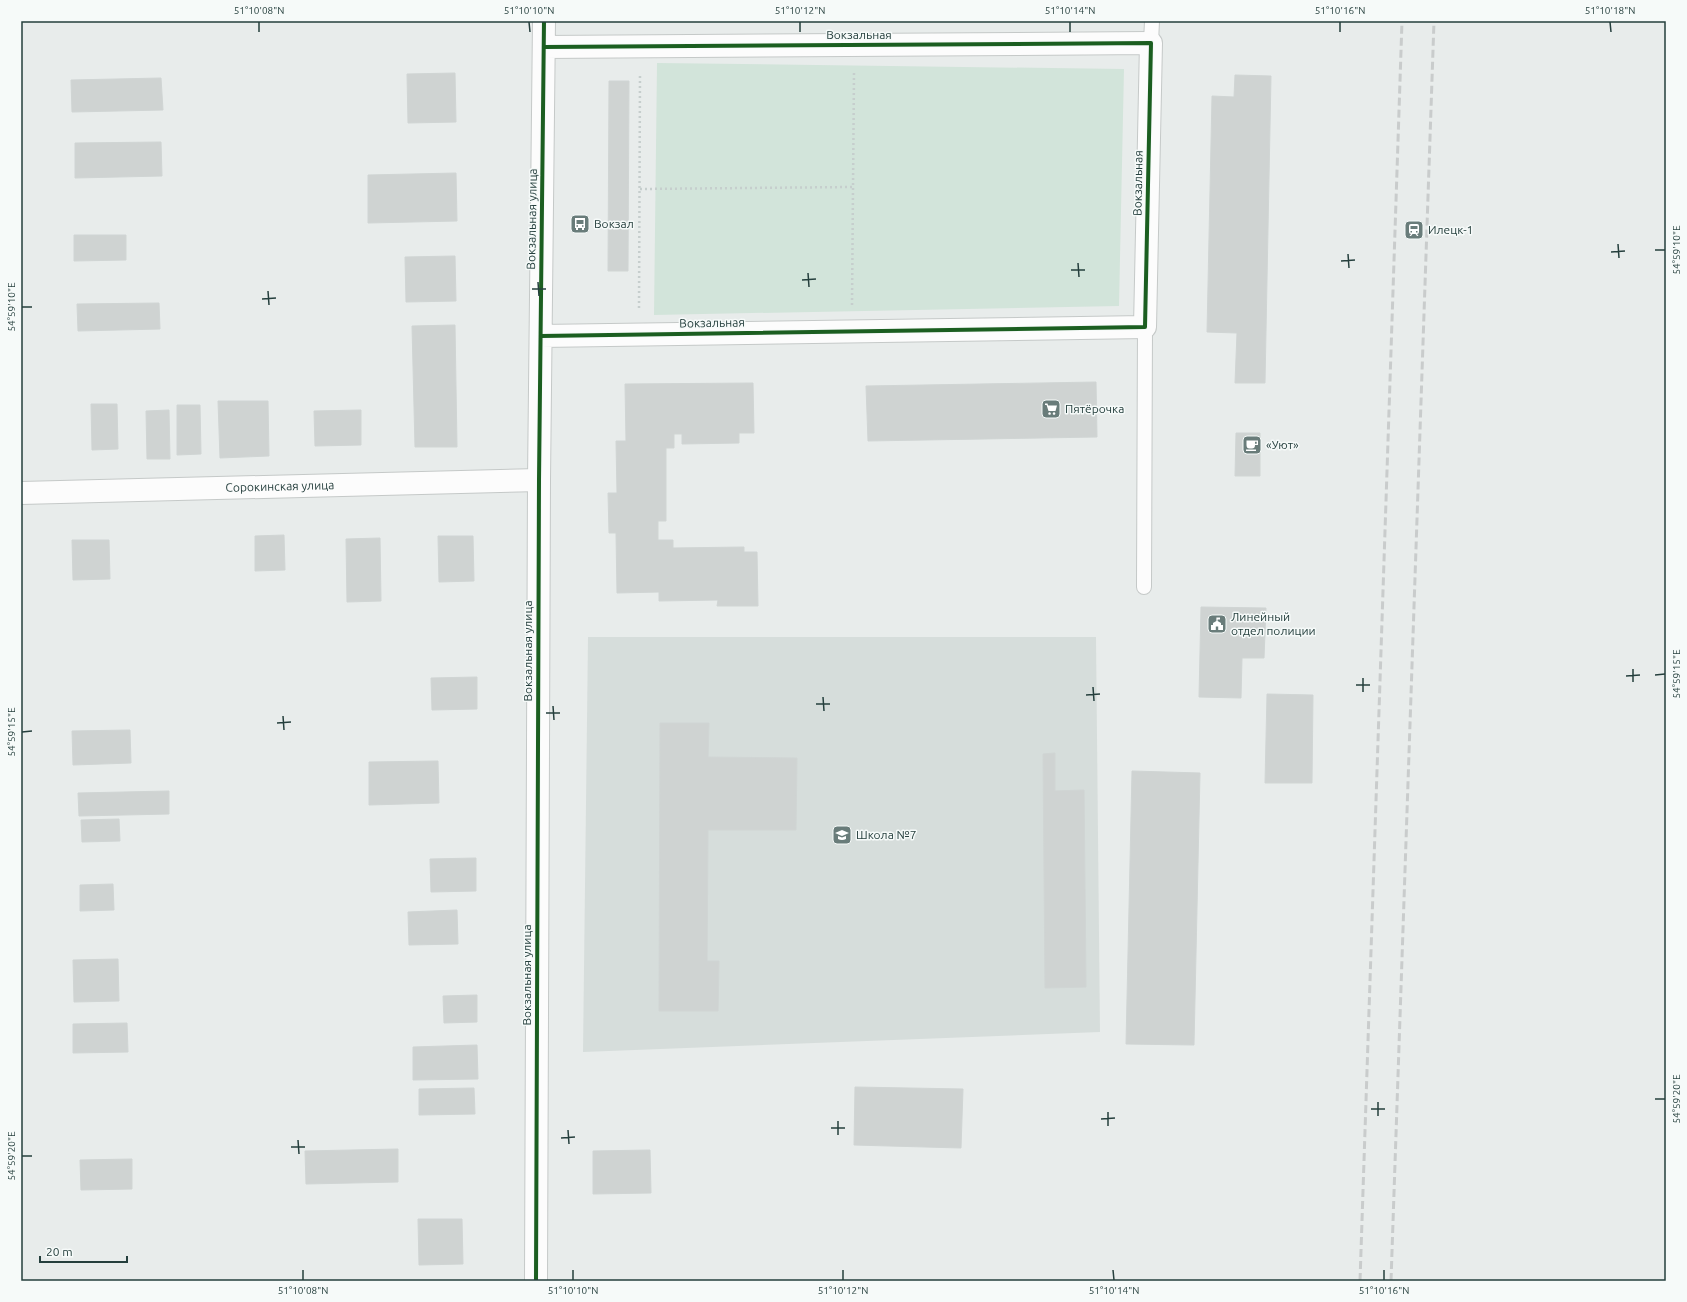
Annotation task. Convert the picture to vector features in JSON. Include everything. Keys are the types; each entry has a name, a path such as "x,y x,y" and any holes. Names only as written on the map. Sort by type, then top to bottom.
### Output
{"street":[{"name":"Вокзальная улица","path":"536,1281 539,480 544,21"},
{"name":"Вокзальная","path":"541,336 1145,327 1151,43 544,47"},
{"name":"Сорокинская улица","path":"21,493 539,480"}],"lane":[{"path":"1151,43 1152,21"},
{"path":"1144,587 1145,327"}],"path":[{"path":"852,331 854,45"},
{"path":"639,334 640,47"},
{"path":"640,189 853,187"}],"shaded area":[{"name":"Школа №7","path":"588,637 1096,637 1100,1032 583,1052"}],"green space":[{"path":"657,63 1124,69 1119,306 654,315"}],"building":[{"path":"455,73 456,122 408,123 407,74"},
{"path":"1235,75 1271,76 1265,383 1235,383 1237,333 1207,332 1212,96 1234,97"},
{"path":"161,78 163,110 72,112 71,80"},
{"path":"609,81 629,81 628,271 608,271"},
{"path":"161,142 162,176 75,178 75,143"},
{"path":"456,173 457,221 368,223 368,175"},
{"path":"74,235 126,235 126,260 74,261"},
{"path":"455,256 456,301 406,302 405,257"},
{"path":"159,303 160,329 78,331 77,304"},
{"path":"455,325 457,447 415,447 412,326"},
{"path":"1096,382 1097,437 868,441 866,386"},
{"path":"753,383 754,433 739,433 739,443 682,444 682,434 674,434 674,448 666,448 666,521 658,521 658,540 673,540 673,548 744,547 744,552 757,552 758,606 717,606 718,600 659,601 659,592 617,593 616,533 609,533 608,493 617,493 616,441 626,441 625,384"},
{"path":"218,401 268,401 269,456 220,458"},
{"path":"91,404 117,404 118,449 92,450"},
{"path":"177,405 200,405 201,454 177,455"},
{"path":"169,410 170,459 147,459 146,411"},
{"path":"361,410 361,445 315,446 314,411"},
{"path":"1236,433 1260,433 1260,476 1235,476"},
{"path":"284,535 285,570 255,571 255,536"},
{"path":"438,536 473,536 474,581 439,582"},
{"path":"380,538 381,601 347,602 346,539"},
{"path":"72,540 109,540 110,579 73,580"},
{"path":"1201,607 1266,608 1264,658 1242,658 1241,698 1199,697"},
{"path":"477,677 477,709 432,710 431,678"},
{"path":"1267,694 1313,695 1312,783 1265,783"},
{"path":"660,723 709,723 708,757 797,758 796,830 708,830 707,961 719,961 718,1011 659,1011"},
{"path":"130,730 131,763 73,765 72,731"},
{"path":"1055,753 1055,791 1084,790 1086,987 1045,988 1043,754"},
{"path":"438,761 439,803 369,805 369,762"},
{"path":"1132,771 1200,773 1194,1045 1126,1044"},
{"path":"169,791 169,814 79,816 78,793"},
{"path":"119,819 120,841 82,842 81,820"},
{"path":"476,858 476,891 431,892 430,859"},
{"path":"113,884 114,910 80,911 80,885"},
{"path":"457,910 458,944 409,945 408,912"},
{"path":"118,959 119,1001 74,1002 73,960"},
{"path":"477,995 477,1022 444,1023 443,996"},
{"path":"127,1023 128,1052 73,1053 73,1024"},
{"path":"477,1045 478,1079 413,1080 413,1047"},
{"path":"855,1087 963,1089 961,1148 854,1145"},
{"path":"474,1088 475,1114 419,1115 419,1089"},
{"path":"398,1149 398,1182 306,1184 305,1151"},
{"path":"650,1150 651,1193 593,1194 593,1151"},
{"path":"132,1159 132,1189 81,1190 80,1160"},
{"path":"418,1219 462,1219 463,1264 419,1265"}],"railway":[{"path":"1360,1281 1402,21"},
{"path":"1391,1281 1434,21"}],"cycle path":[{"path":"536,1281 539,480 544,21"},
{"path":"541,336 1145,327 1151,43 544,47"}],"place":[{"name":"Вокзал","path":"580,224"},
{"name":"Илецк-1","path":"1414,230"},
{"name":"Пятёрочка","path":"1051,409"},
{"name":"«Уют»","path":"1252,445"},
{"name":"Линейный отдел полиции","path":"1217,624"},
{"name":"Школа №7","path":"842,835"}]}
